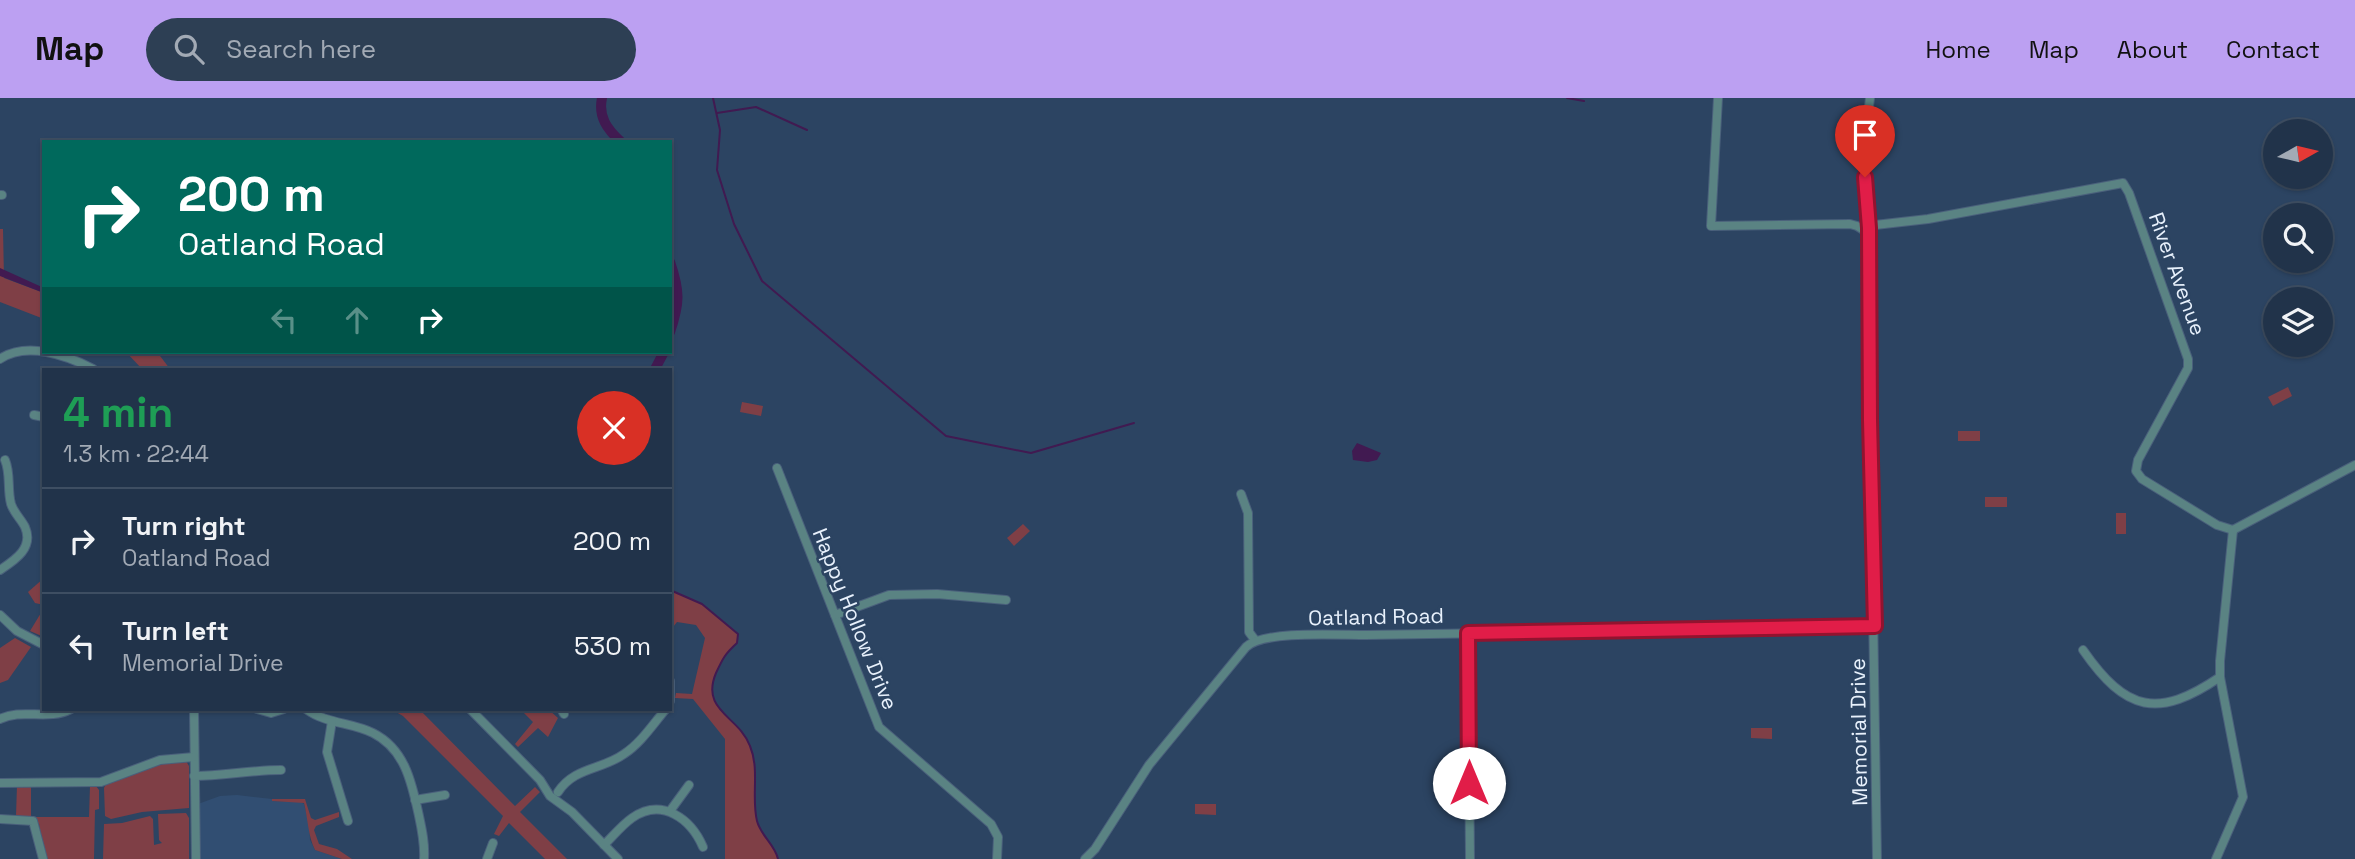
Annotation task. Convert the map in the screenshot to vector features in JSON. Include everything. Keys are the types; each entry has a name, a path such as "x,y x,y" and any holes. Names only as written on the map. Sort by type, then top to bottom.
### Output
{"street":[{"path":"1718,98 1711,226 1850,225 1868,230 1864,147 1870,98"},
{"name":"River Avenue","path":"1868,230 1875,225 1928,219 2123,183 2130,193 2188,359 2188,368 2138,460 2136,471 2142,479 2217,525 2233,530"},
{"name":"Memorial Drive","path":"1868,230 1877,859"},
{"path":"0,346 3,358 20,350 32,349 42,352"},
{"path":"47,354 90,368"},
{"path":"34,415 42,417"},
{"path":"0,570 21,554 27,540 25,528 11,501 5,460"},
{"path":"2216,859 2243,797 2220,677 2233,530 2355,465"},
{"name":"Happy Hollow Drive","path":"777,468 879,727 991,824 999,837 998,859"},
{"path":"1084,859 1096,849 1149,765 1246,647 1255,640 1249,632 1248,513 1241,494"},
{"path":"835,615 889,595 937,594 1006,600"},
{"path":"0,615 17,631 42,644"},
{"name":"Oatland Road","path":"1255,640 1280,636 1875,626"},
{"path":"1468,633 1470,859"},
{"path":"2083,650 2100,674 2118,690 2134,700 2149,704 2180,701 2220,677"},
{"path":"0,719 14,715 57,715 66,711"},
{"path":"193,859 196,798 194,711"},
{"path":"310,711 332,721 368,731 390,746 408,772 424,841 424,859"},
{"path":"472,711 555,792 618,859"},
{"path":"555,792 583,771 613,761 628,752 664,711"},
{"path":"332,721 327,752 348,821"},
{"path":"0,783 101,782 160,760 194,757"},
{"path":"194,776 281,770"},
{"path":"670,811 690,785"},
{"path":"415,800 445,795"},
{"path":"604,845 638,814 652,810 670,811 691,825 703,847"},
{"path":"0,819 33,821 43,859"},
{"path":"487,859 493,843"}],"shaded area":[{"path":"0,229 3,229 4,278 42,292 42,318 0,302"},
{"path":"0,268 42,287 42,292 0,276"},
{"path":"128,354 159,354 169,368 141,368"},
{"path":"2288,387 2292,396 2273,406 2268,397"},
{"path":"742,402 763,406 761,416 740,412"},
{"path":"1958,431 1980,431 1980,441 1958,441"},
{"path":"1357,443 1381,453 1377,460 1353,460 1352,451"},
{"path":"1985,497 2007,497 2007,507 1985,507"},
{"path":"2116,513 2126,513 2126,534 2116,534"},
{"path":"1023,524 1030,531 1014,546 1007,538"},
{"path":"42,580 42,605 35,603 28,592"},
{"path":"672,591 702,604 738,634 737,643 725,656 716,673 712,686 713,696 717,705 738,727 750,746 754,764 757,821 778,859 725,859 725,739 693,699 675,698 676,693 692,694 705,638 696,625 677,622 673,627"},
{"path":"42,611 42,636 30,631"},
{"path":"15,638 31,647 8,680 0,683 0,648"},
{"path":"394,711 421,711 515,806 535,787 540,792 520,812 567,859 545,859 509,823 499,836 494,834 503,816 403,716"},
{"path":"522,711 550,711 558,718 548,737 538,728 518,747 515,744 533,722"},
{"path":"1751,728 1772,728 1772,739 1751,738"},
{"path":"186,761 189,766 189,808 142,812 111,819 105,816 106,784 161,763"},
{"path":"17,785 31,786 31,817 89,817 90,786 96,786 99,790 99,809 95,810 94,859 45,859 39,824 0,816 16,816"},
{"path":"237,795 301,802 304,804 310,840 315,850 342,859 200,859 200,849 197,848 198,804 220,796"},
{"path":"272,799 305,799 311,818 315,820 339,812 339,817 316,826 314,830 319,844 337,849 352,859 342,859 315,850 304,803"},
{"path":"1195,804 1216,804 1216,815 1195,814"},
{"path":"186,813 189,818 189,859 103,859 104,824 150,816 153,819 154,845 162,843 159,840 158,814"}],"waterway":[{"path":"602,98 601,111 605,122 619,140"},
{"path":"713,98 720,130 717,170 734,224 762,281 946,436 1031,453 1134,423"},
{"path":"1567,98 1584,101"},
{"path":"717,113 756,107 807,130"},
{"path":"672,268 678,297 672,326"},
{"path":"656,368 663,354"},
{"path":"672,591 702,604 738,634 737,643 725,656 716,673 712,686 713,696 717,705 738,727 750,746 754,764 757,821 778,859"}],"route":[{"path":"1469,783 1468,633 1875,626 1869,228 1865,177"}]}
